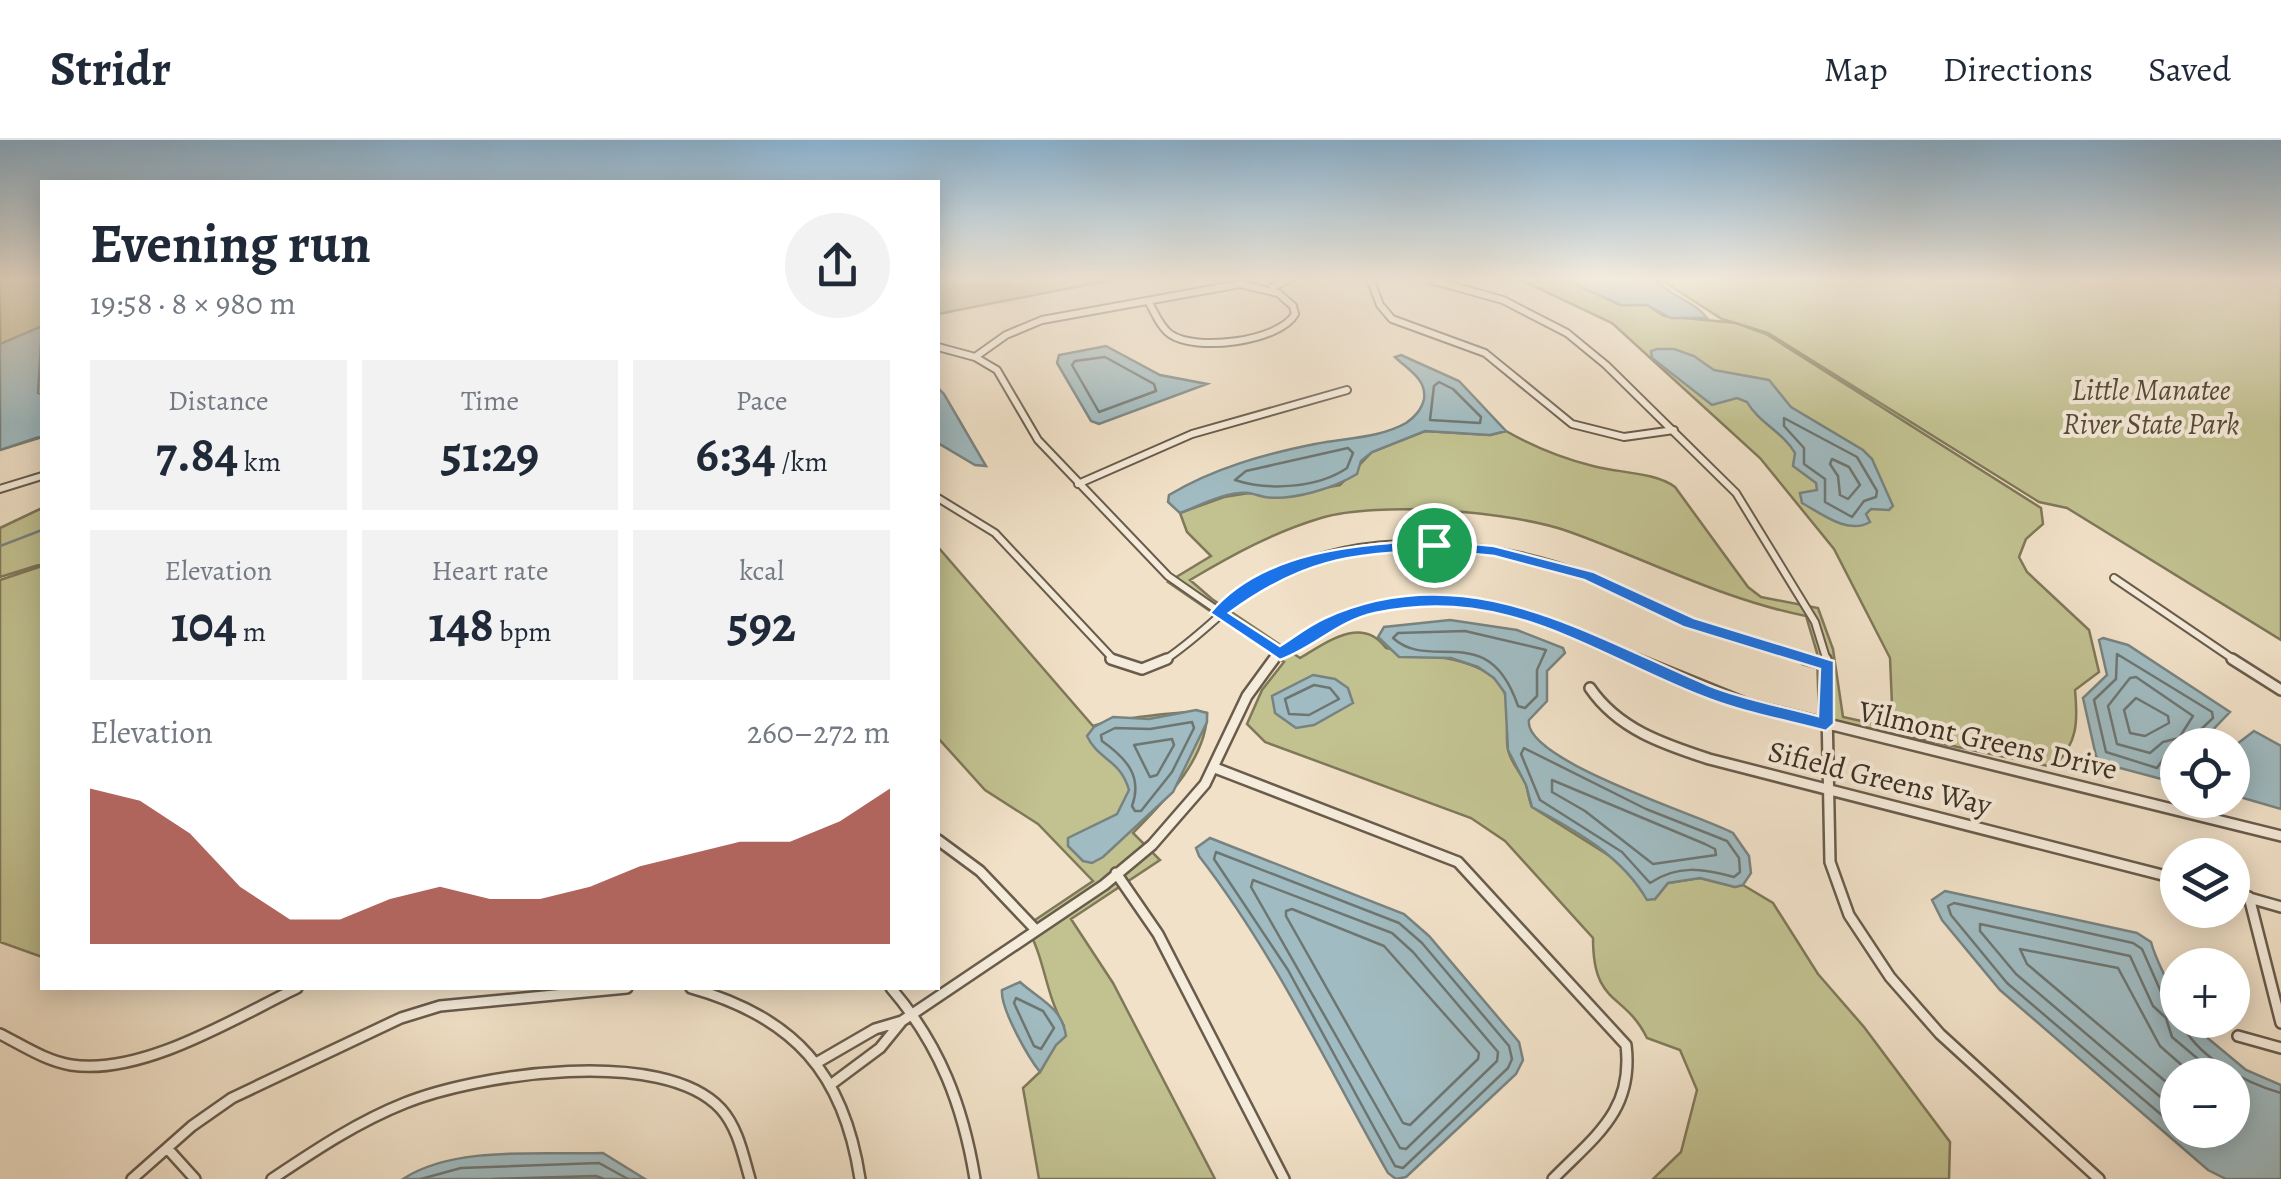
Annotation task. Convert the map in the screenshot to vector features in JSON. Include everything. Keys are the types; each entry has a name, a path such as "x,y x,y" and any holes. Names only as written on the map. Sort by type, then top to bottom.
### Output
{"street":[{"path":"975,357 1023,326"},
{"path":"1164,326 1170,336 1184,343 1206,345 1285,326"},
{"path":"1415,326 1485,353 1572,424 1624,437 1674,430"},
{"path":"1557,326 1594,354 1736,493 1815,622 1828,666 1830,862 1849,915 1890,978 1968,1062 2098,1179"},
{"path":"940,348 975,357 1000,374 1025,423 1168,576 1280,654"},
{"path":"1078,484 1192,434 1347,390"},
{"path":"0,489 40,477"},
{"path":"940,499 994,533 1112,659 1126,668 1150,668 1169,658 1257,584 1311,560 1365,548 1434,545 1494,551 1588,576 1688,622 1828,666"},
{"path":"2114,578 2168,618 2281,690"},
{"name":"Vilmont Greens Drive","path":"902,1020 1092,894 1147,852 1215,768 1243,700 1280,654 1329,622 1372,608 1414,602 1474,602 1545,618 1708,692 1826,724 2204,813 2281,836"},
{"name":"Sifield Greens Way","path":"1590,688 1607,714 1641,732 1751,772 2160,875"},
{"path":"1215,768 1458,862 1626,1046 1632,1073 1622,1106 1553,1179"},
{"path":"940,841 980,871 1036,930"},
{"path":"1116,873 1158,934 1284,1179"},
{"path":"2250,897 2281,907"},
{"path":"2250,901 2281,1022"},
{"path":"0,1034 69,1065 113,1064 148,1055 293,990"},
{"path":"132,1179 216,1108 248,1089 400,1018 440,1006 534,992 580,990"},
{"path":"701,990 720,994 765,1014 800,1040 832,1083 850,1124 860,1179"},
{"path":"892,990 913,1013 944,1061 958,1094 975,1179"},
{"path":"818,1062 874,1029 902,1020"},
{"path":"832,1083 880,1048 902,1020"},
{"path":"2245,1038 2281,1048"},
{"path":"272,1179 364,1121 430,1094 480,1082 618,1068 665,1074 710,1098 740,1138 750,1179"},
{"path":"168,1148 194,1179"}],"green space":[{"path":"0,326 40,326 40,438 0,450"},
{"path":"1616,326 1746,326 1766,334 2041,508 2043,524 2026,539 2019,557 2027,572 2089,630 2099,672 2075,690 2072,741 2053,767 1819,718 1817,653 1806,616 1716,590 1545,525 1446,511 1346,513 1270,537 1190,580 1300,658 1333,639 1366,633 1386,648 1470,665 1497,681 1508,708 1509,754 1526,784 1532,807 1616,860 1655,899 1668,883 1700,878 1735,887 1743,885 1773,903 1818,974 1864,1027 1950,1142 1949,1179 1653,1179 1681,1152 1697,1090 1680,1050 1647,1038 1629,1012 1604,988 1594,960 1593,938 1505,841 1471,818 1265,742 1247,724 1262,690 1284,662 1168,582 1211,556 1187,532 1180,513 1224,497 1249,493 1279,496 1340,485 1372,452 1425,431 1490,435 1506,431 1570,459 1647,476 1675,487 1748,587 1761,597 1818,608 1833,649 1843,717 1893,728 1890,658 1834,549 1760,458"},
{"name":"Little Manatee River State Park","path":"1747,326 2281,326 2281,640 2067,508 2039,502 1768,333"},
{"path":"40,509 40,565 0,577 0,528"},
{"path":"940,549 1093,726 1185,712 1207,713 1200,747 1191,764 1133,833 1160,860 1071,919 1113,983 1215,1179 1039,1179 1023,1088 1040,1072 1064,1026 1026,926 1093,881 1038,824 985,790 940,740"},
{"path":"40,567 40,956 0,942 0,580"}],"water":[{"path":"40,327 40,437 0,450 0,344"},
{"path":"1106,346 1160,375 1207,384 1099,424 1091,421 1057,363 1059,355"},
{"path":"1674,349 1694,356 1714,370 1769,380 1791,407 1872,459 1893,506 1889,510 1871,509 1866,514 1870,522 1853,526 1835,522 1802,503 1800,493 1817,490 1816,483 1793,466 1795,453 1784,439 1747,402 1737,398 1712,405 1652,358 1651,351"},
{"path":"1401,355 1459,381 1506,431 1490,435 1425,431 1372,452 1361,461 1357,474 1348,479 1300,495 1276,498 1231,494 1180,513 1168,502 1169,495 1186,485 1240,463 1296,448 1373,435 1406,423 1420,410 1424,392 1415,375 1395,357"},
{"path":"940,390 986,466 975,465 940,444"},
{"path":"1450,620 1517,630 1563,648 1565,653 1547,671 1547,701 1529,720 1534,736 1582,769 1733,833 1749,856 1751,873 1743,885 1735,887 1700,878 1668,883 1655,899 1647,900 1611,857 1532,807 1526,785 1508,750 1505,693 1494,678 1478,667 1451,658 1399,657 1378,637 1384,627"},
{"path":"2099,640 2128,645 2230,712 2214,728 2160,728 2160,779 2101,763 2096,756 2083,698 2107,675"},
{"path":"1313,675 1335,679 1348,688 1353,703 1314,725 1296,728 1275,713 1272,696"},
{"path":"1196,710 1207,713 1207,722 1173,792 1103,857 1092,863 1083,861 1068,846 1068,838 1117,814 1129,790 1120,772 1087,736 1094,727 1113,717 1149,719"},
{"path":"2254,731 2281,746 2281,809 2250,800 2250,734"},
{"path":"1210,838 1404,914 1429,936 1519,1042 1523,1060 1516,1074 1406,1177 1396,1179 1388,1173 1276,971 1199,856 1196,848"},
{"path":"1945,891 2137,933 2151,942 2160,966 2160,1038 2208,1038 2232,1058 2160,1058 2160,1128 2000,990 1942,920 1932,900"},
{"path":"1020,982 1055,1011 1064,1026 1066,1036 1040,1072 1005,1008 1002,990"},
{"path":"2250,1072 2281,1085 2281,1179 2226,1179 2208,1170 2183,1148 2250,1148"},
{"path":"603,1153 645,1179 403,1179 424,1168 473,1156"}],"waterway":[{"path":"0,546 40,531"}],"route":[{"path":"1434,545 1494,551 1546,563 1588,576 1688,622 1828,666 1826,724 1708,692 1558,623 1488,604 1426,601 1372,608 1329,622 1280,654 1218,613 1257,584 1311,560 1350,550 1434,545"}]}
